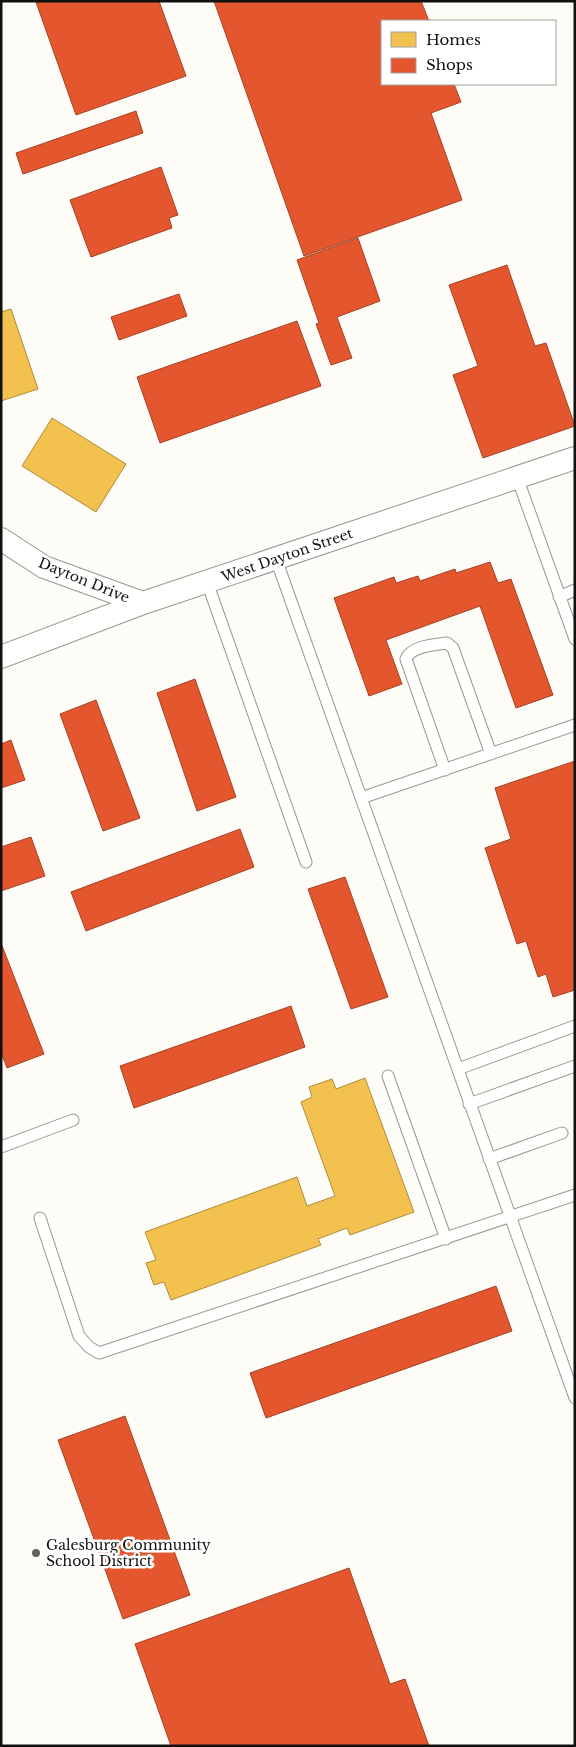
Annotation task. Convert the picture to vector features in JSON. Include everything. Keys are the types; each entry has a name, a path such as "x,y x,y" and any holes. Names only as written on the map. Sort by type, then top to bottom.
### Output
{"street":[{"name":"West Dayton Street","path":"1,657 143,603 575,458"},
{"name":"Dayton Drive","path":"1,539 44,567 143,603"}],"lane":[{"path":"517,477 575,639"},
{"path":"276,559 335,720 469,1104 575,1398"},
{"path":"207,582 306,862"},
{"path":"560,597 575,590"},
{"path":"445,770 406,659 408,654 414,651 447,643 453,648 491,754"},
{"path":"361,798 575,725"},
{"path":"458,1069 575,1026"},
{"path":"469,1104 575,1066"},
{"path":"388,1076 446,1239"},
{"path":"1,1147 73,1120"},
{"path":"489,1159 562,1133"},
{"path":"40,1218 79,1336 89,1347 99,1353 511,1218 575,1195"}],"building: Homes":[{"path":"11,309 38,389 1,401 1,312"},
{"path":"52,418 126,464 96,512 22,466"},
{"path":"365,1078 414,1212 350,1235 347,1228 318,1239 321,1245 171,1300 164,1282 154,1285 146,1263 156,1260 145,1232 297,1177 307,1206 335,1196 301,1102 312,1097 309,1087 332,1079 336,1089"}],"building: Shops":[{"path":"159,1 186,76 76,115 36,2"},
{"path":"214,1 421,1 429,20 381,20 381,85 454,85 461,102 431,113 462,200 304,256"},
{"path":"136,111 143,133 23,174 16,153"},
{"path":"161,167 178,215 169,218 172,228 91,257 70,200"},
{"path":"358,238 380,301 337,317 352,358 331,365 316,324 319,323 297,260"},
{"path":"507,265 535,346 546,343 575,426 483,458 453,375 478,366 449,285"},
{"path":"179,294 187,316 119,340 111,317"},
{"path":"297,321 321,386 160,443 137,377"},
{"path":"490,562 498,583 511,579 553,695 516,708 480,606 386,640 402,684 369,696 334,598 394,577 396,583 418,576 420,581 455,569 456,573"},
{"path":"195,679 236,797 197,811 157,693"},
{"path":"96,700 140,818 103,831 60,714"},
{"path":"11,740 25,780 1,788 1,744"},
{"path":"575,761 575,990 553,997 546,974 538,977 526,941 517,944 485,848 511,839 495,788"},
{"path":"240,829 254,867 86,931 71,892"},
{"path":"31,837 45,876 1,891 1,847"},
{"path":"345,877 388,997 351,1009 308,889"},
{"path":"1,943 44,1054 7,1068 1,1052"},
{"path":"291,1006 305,1047 134,1108 120,1066"},
{"path":"496,1286 512,1331 266,1418 250,1373"},
{"path":"125,1416 190,1595 123,1619 58,1440"},
{"path":"349,1568 390,1684 405,1679 429,1746 171,1746 135,1644"}],"place":[{"name":"Galesburg Community School District","path":"36,1553"}]}
